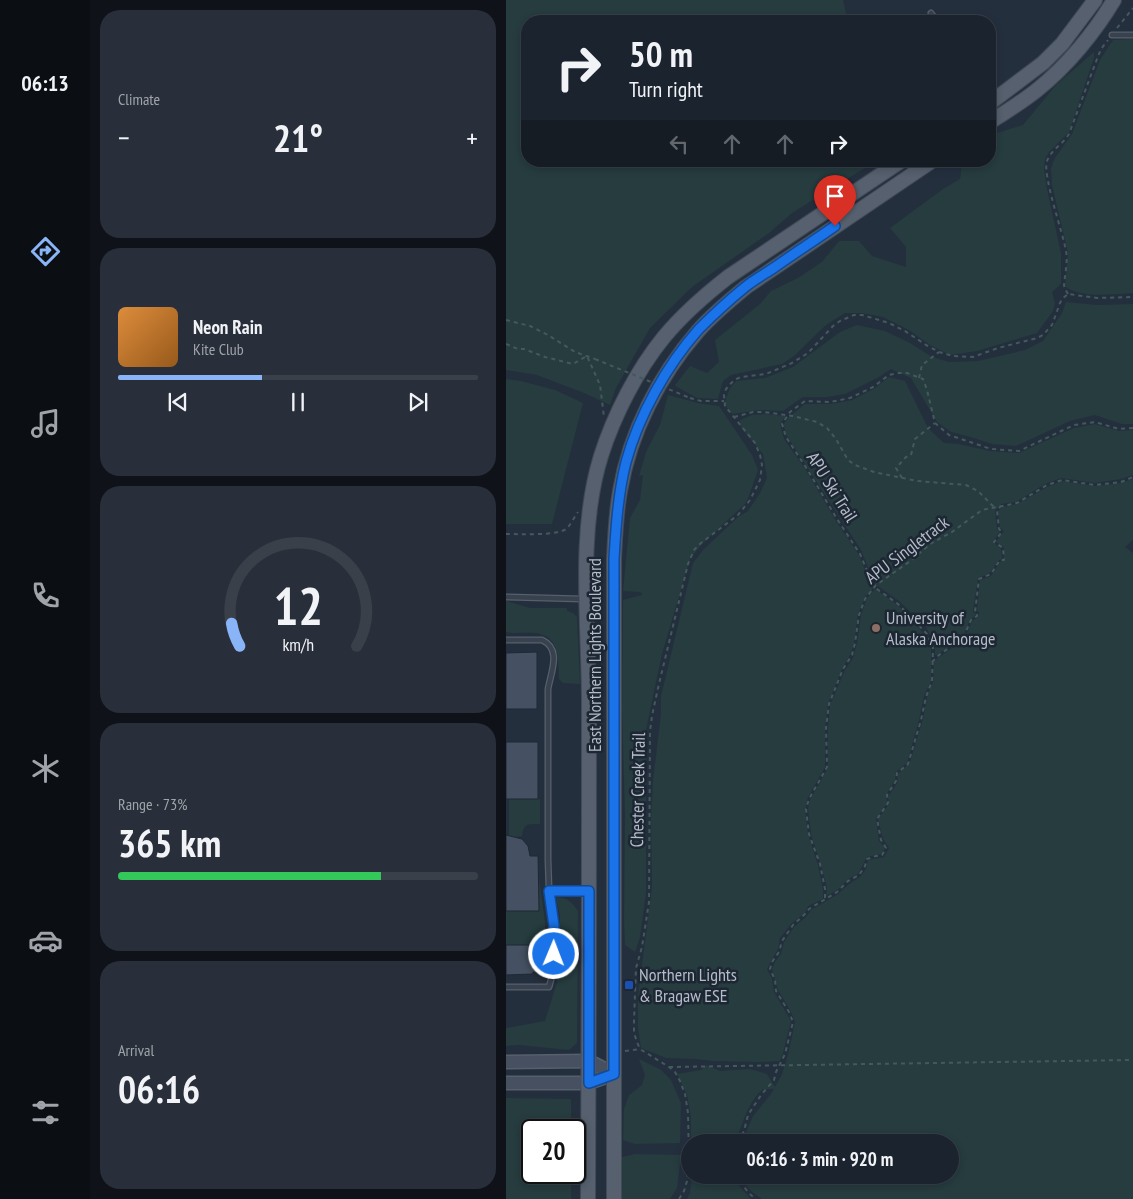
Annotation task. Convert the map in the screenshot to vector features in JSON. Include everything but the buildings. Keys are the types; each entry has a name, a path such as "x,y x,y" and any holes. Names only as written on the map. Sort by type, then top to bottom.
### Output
{"main road":[{"path":"996,93 1042,63 1062,44 1095,0"},
{"path":"996,118 1037,90 1058,71 1103,19 1114,0"},
{"name":"East Northern Lights Boulevard","path":"588,1199 589,686 587,555 589,518 601,457 623,402 635,379 664,338 685,314 708,292 728,277 892,167"},
{"name":"East Northern Lights Boulevard","path":"614,1199 614,559 620,491 627,461 650,402 665,376 698,330 719,309 746,287 923,167"},
{"path":"506,1062 589,1061 614,1074"},
{"path":"506,1083 589,1083 614,1074"}],"lane":[{"path":"1112,35 1133,35"},
{"path":"506,597 587,599"},
{"path":"506,987 549,987 554,969 553,914 549,891 548,860 548,689 554,655 551,648 542,640 507,639"},
{"path":"549,891 589,891"}],"path":[{"path":"1068,294 1064,285 1067,253 1046,162 1052,152 1069,134 1101,49 1133,8"},
{"path":"506,320 530,326 575,352 701,401 724,400 726,389 734,380 741,377 766,374 792,363 808,353 833,326 840,321 854,316 862,316 889,323 940,352 953,356 973,357 1043,335 1052,325 1062,299 1068,294 1097,298 1133,297"},
{"path":"506,344 573,364 587,356"},
{"path":"919,378 922,364 940,352"},
{"path":"587,356 600,385 604,418"},
{"path":"788,415 805,401 830,402 850,398 873,387 889,375 907,373 923,380 928,390 936,423 950,435 991,449 1019,451 1074,425 1095,422 1119,429 1133,428"},
{"name":"Chester Creek Trail","path":"640,1049 634,1033 634,1021 636,968 645,934 649,902 649,743 652,716 688,564 694,550 738,515 750,500 760,480 762,465 755,443 727,410 724,400"},
{"path":"734,417 753,412 764,412 788,415 817,422 827,428 848,460 855,465 874,472 917,481 966,485 978,491 994,508"},
{"name":"APU Ski Trail","path":"788,415 782,424 786,437 860,554 874,587"},
{"path":"902,478 896,468 911,455 915,439 936,423"},
{"name":"APU Singletrack","path":"825,899 820,864 810,834 806,809 809,799 827,767 826,728 829,704 852,655 856,643 859,615 865,598 874,587 912,560 930,544 952,532 982,510 1017,503 1046,486 1062,480 1095,485 1121,482 1133,477"},
{"path":"932,662 964,638 971,620 978,613 975,612 979,579 991,574 1000,560 1004,560 1003,548 994,542 1002,532 997,510 1001,506"},
{"path":"506,534 549,534 562,531 567,528 578,512"},
{"path":"742,1134 748,1115 774,1080 785,1054 793,1022 776,991 775,980 770,969 772,962 779,952 782,941 793,925 809,909 837,892 848,881 859,875 867,859 882,855 886,848 881,840 877,819 888,803 887,795 896,781 897,773 908,764 932,681 933,648 927,634 898,604 874,587"},
{"path":"624,1051 640,1049 669,1067 675,1072 685,1094 688,1114 689,1160 687,1181 679,1199"},
{"path":"669,1067 1133,1060"},
{"path":"742,1184 755,1199"}],"green space":[{"path":"506,0 843,0 847,15 521,15 521,167 866,167 792,213 769,233 692,287 650,328 616,388 610,405 537,375 506,370"},
{"path":"1133,39 1133,293 1097,295 1079,293 1065,286 1068,253 1052,185 1051,168 1055,158 1072,134 1100,60 1113,40"},
{"path":"1094,52 1094,58 1069,132 1049,152 1045,159 1044,169 1047,189 1061,253 1061,284 1052,292 1055,303 1053,311 1037,333 977,351 950,355 930,345 909,330 883,317 861,313 845,313 826,325 794,356 782,364 731,375 723,381 718,399 697,398 675,385 690,366 707,373 719,362 715,340 760,304 771,291 798,278 822,262 839,241 859,241 872,256 906,267 906,247 890,228 943,189 960,179 962,167 996,167 996,133 1023,125 1056,85"},
{"path":"1066,302 1097,305 1133,304 1133,424 1122,424 1095,415 1070,421 1016,446 992,444 951,432 937,422 911,378 891,369 845,394 827,397 803,397 783,411 760,410 732,414 724,404 730,388 736,381 765,378 793,367 840,332 857,325 885,331 910,343 932,357 949,362 978,361 1025,350 1043,341 1062,313"},
{"path":"889,377 905,381 928,428 944,443 959,444 990,451 1019,453 1074,428 1095,424 1119,431 1133,430 1133,475 1095,483 1061,478 1045,484 1016,502 1001,504 995,511 997,529 1000,532 993,542 1001,549 1002,559 999,560 990,573 978,578 973,612 976,615 970,620 963,637 937,655 935,655 935,645 926,627 899,601 874,582 861,550 787,436 783,425 789,417 805,404 831,404 852,400 875,388"},
{"path":"506,379 555,390 583,403 552,524 506,524"},
{"path":"668,395 719,406 752,455 758,470 745,504 701,545 690,559 662,654 646,730 646,893 640,937 635,952 625,945 624,920 623,600 642,595 641,592 623,591 630,518 640,500 643,475 639,476 646,452 660,425"},
{"path":"752,415 786,416 780,424 784,439 806,470 836,521 859,555 873,589 865,597 858,614 854,643 850,655 842,669 828,704 825,727 825,767 808,797 805,810 808,834 818,865 823,899 808,906 805,913 792,923 780,938 778,949 767,969 772,979 774,992 791,1021 780,1061 713,1061 666,1058 641,1048 638,1028 638,996 652,887 651,818 661,696 693,563 703,550 738,517 748,511 767,478 763,454 741,428 740,420"},
{"path":"1133,479 1133,540 1125,547 1133,553 1133,1199 762,1199 745,1184 959,1184 959,1134 745,1134 753,1116 774,1089 763,1089 753,1101 738,1134 691,1134 691,1117 687,1095 677,1074 701,1070 706,1065 720,1071 750,1069 767,1074 775,1087 782,1074 788,1055 795,1022 778,990 772,969 781,954 784,942 794,927 811,910 838,894 860,877 866,869 868,860 884,857 889,848 883,839 878,819 889,804 888,797 897,783 898,774 910,762 923,719 927,697 933,682 934,662 964,640 972,621 978,617 980,580 991,576 1001,561 1004,560 1004,548 996,542 1004,531 1000,528 998,511 1002,507 1017,504 1062,481 1095,486 1121,483"},
{"path":"875,589 898,605 926,636 931,648 931,681 924,696 907,763 896,772 895,780 886,795 887,803 876,819 879,841 885,848 881,854 867,857 858,874 848,879 836,891 826,896 827,888 811,834 808,809 810,800 828,768 830,705 845,670 853,658 861,615 867,598"},
{"path":"506,601 530,608 567,608 567,611 577,617 580,684 563,683 559,679 558,656 549,638 534,633 506,632"},
{"path":"509,799 540,799 540,824 525,826 522,836 515,837 515,843 509,843"},
{"path":"539,879 545,921 545,957 541,957 541,945 506,945 506,911 538,911"},
{"path":"556,897 569,901 578,911 577,1043 569,1050 519,1045 506,1046 506,1028 545,1021 559,970 560,916"},
{"path":"639,1059 661,1070 671,1080 681,1103 680,1143 635,1144 623,1140 624,1109 629,1095 642,1085 645,1075"},
{"path":"506,1098 571,1099 571,1119 521,1119 521,1184 571,1184 571,1199 506,1199"},
{"path":"635,1154 681,1155 677,1188 670,1199 621,1199 622,1157"},
{"path":"691,1184 737,1184 751,1199 687,1199"}],"place":[{"name":"University of Alaska Anchorage","path":"876,628"},
{"name":"Northern Lights & Bragaw ESE","path":"629,985"}],"route":[{"path":"554,954 554,926 549,891 589,891 589,1083 614,1074 614,559 620,491 627,461 637,429 650,402 665,376 698,330 719,309 746,287 835,226"}]}
